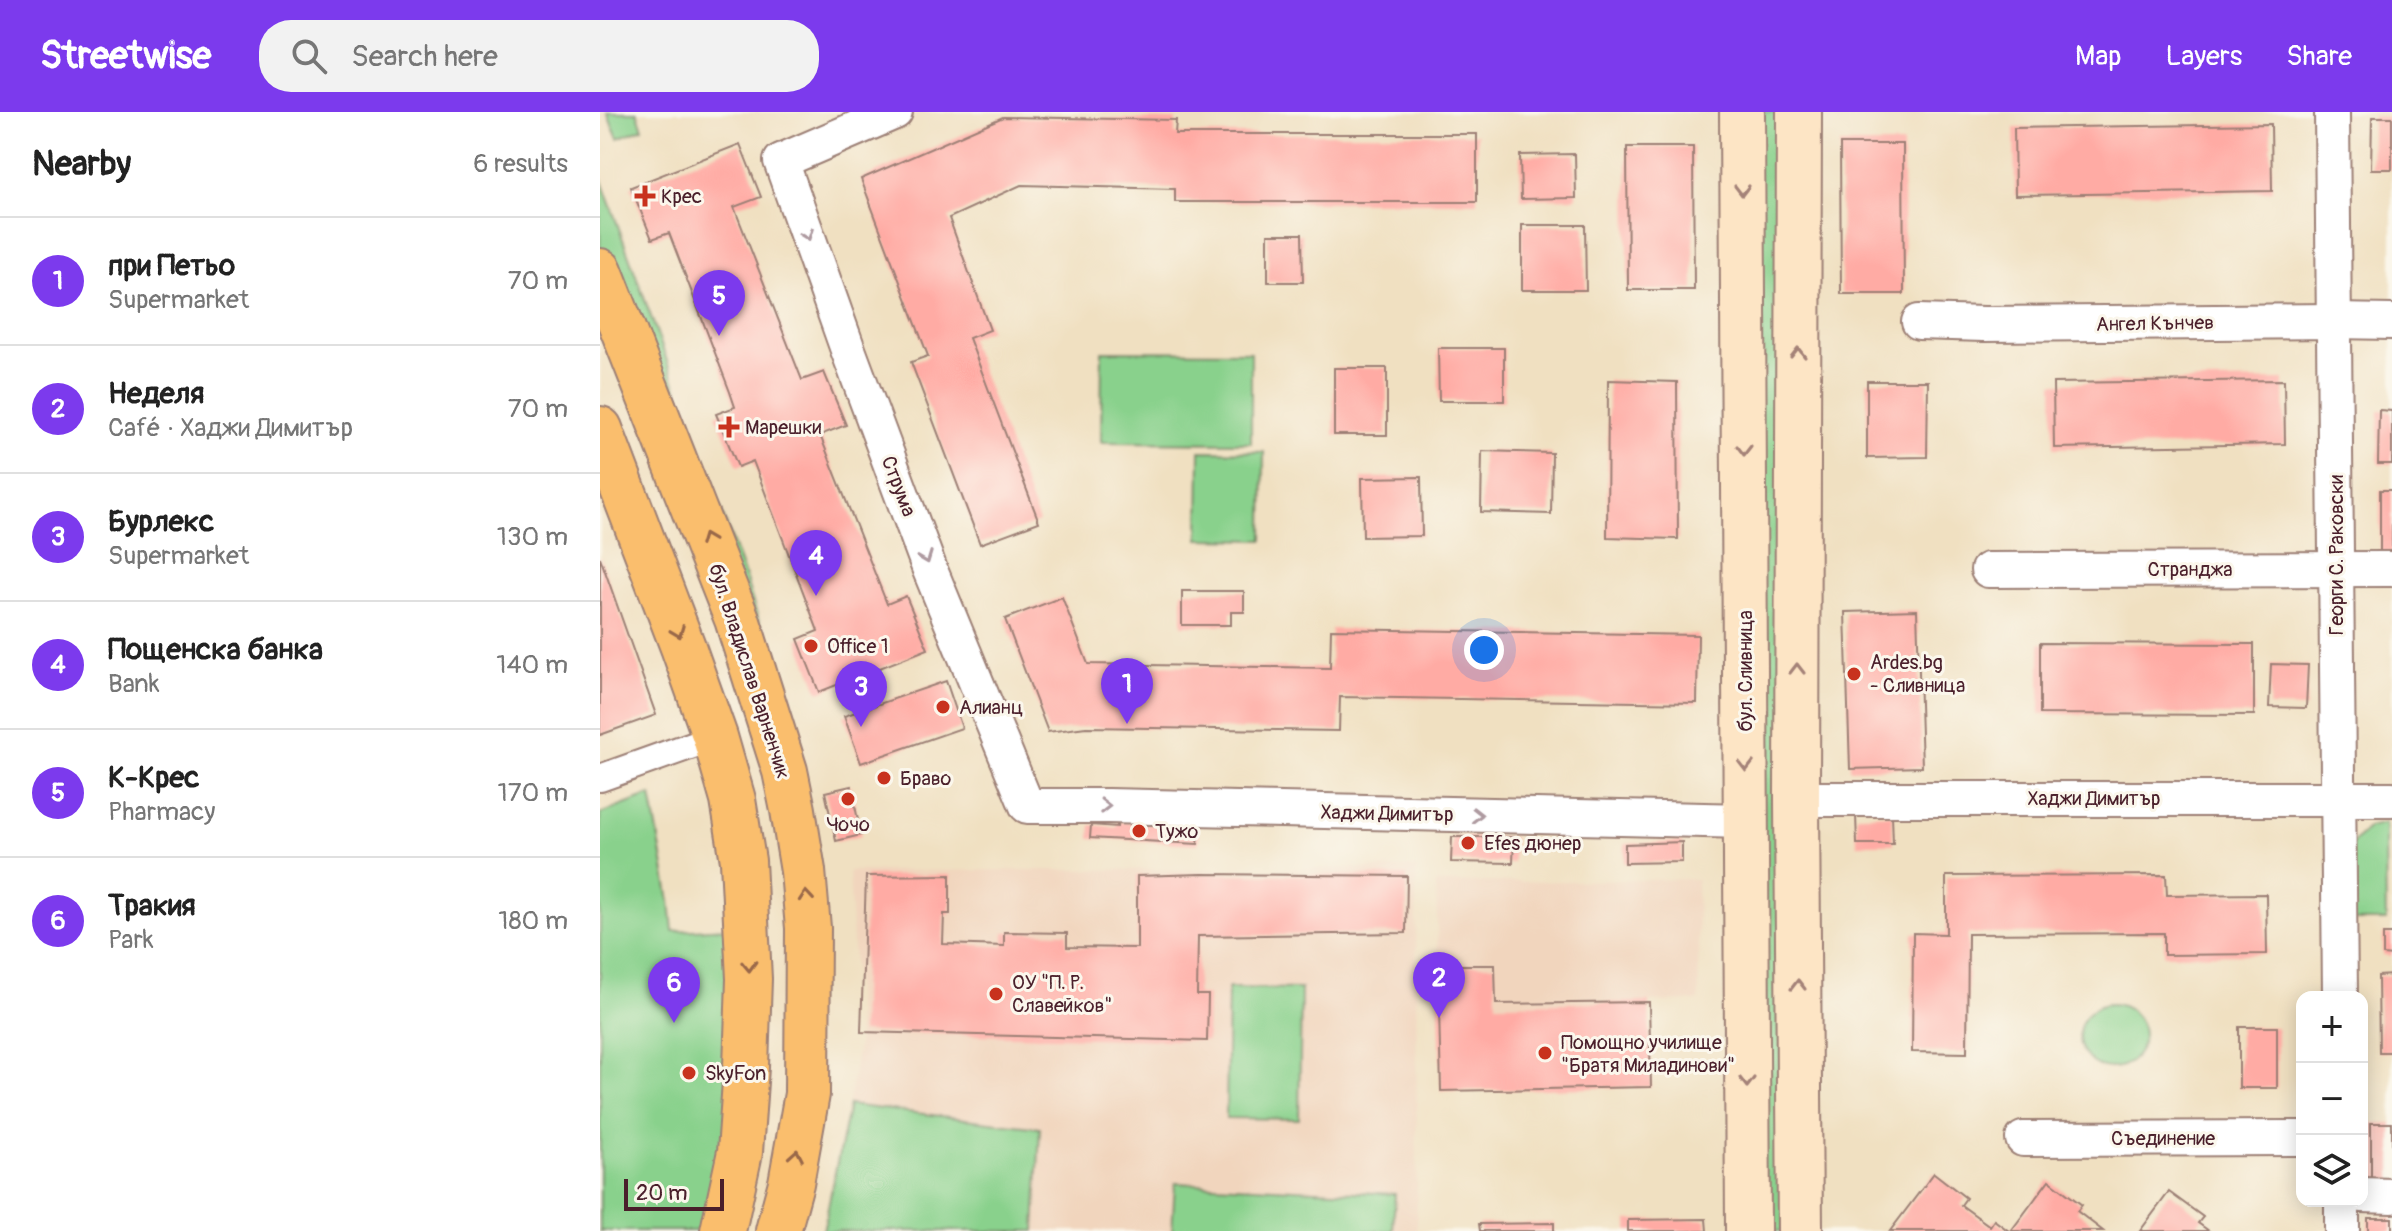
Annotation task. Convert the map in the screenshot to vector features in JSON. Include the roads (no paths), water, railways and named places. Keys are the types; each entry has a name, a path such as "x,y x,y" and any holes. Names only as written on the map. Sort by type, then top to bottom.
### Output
{"main road":[{"name":"бул. Сливница","path":"1742,112 1748,1231"},
{"path":"1799,112 1797,799 1800,1231"},
{"name":"бул. Владислав Варненчик","path":"600,271 737,619 785,771 793,810 808,928 807,1094 791,1183 778,1231"},
{"path":"600,429 715,737 733,800 743,861 749,979 740,1152 723,1231"}],"street":[{"name":"Струма","path":"895,112 781,161 930,570 1027,806"},
{"name":"Георги С. Раковски","path":"2332,112 2340,991"},
{"name":"Ангел Кънчев","path":"1919,322 2392,322"},
{"name":"Странджа","path":"1988,570 2392,569"},
{"path":"600,778 715,737"},
{"name":"Хаджи Димитър","path":"1797,799 2392,799"},
{"name":"Хаджи Димитър","path":"1027,806 1746,821"},
{"name":"Съединение","path":"2023,1139 2296,1138"},
{"path":"2368,1195 2392,1196"},
{"path":"2342,1207 2342,1231"}],"place":[{"name":"Крес","path":"645,196"},
{"name":"К-Крес","path":"719,336"},
{"name":"Марешки","path":"729,427"},
{"name":"Пощенска банка","path":"816,596"},
{"name":"Office 1","path":"811,646"},
{"name":"Ardes.bg - Сливница","path":"1854,674"},
{"name":"Алианц","path":"943,707"},
{"name":"при Петьо","path":"1127,724"},
{"name":"Бурлекс","path":"861,727"},
{"name":"Браво","path":"884,778"},
{"name":"Чочо","path":"848,799"},
{"name":"Тужо","path":"1139,831"},
{"name":"Efes дюнер","path":"1468,843"},
{"name":"ОУ \"П. Р. Славейков\"","path":"996,994"},
{"name":"Неделя","path":"1439,1018"},
{"name":"Тракия","path":"674,1023"},
{"name":"Помощно училище \"Братя Миладинови\"","path":"1545,1053"},
{"name":"SkyFon","path":"689,1073"}]}
